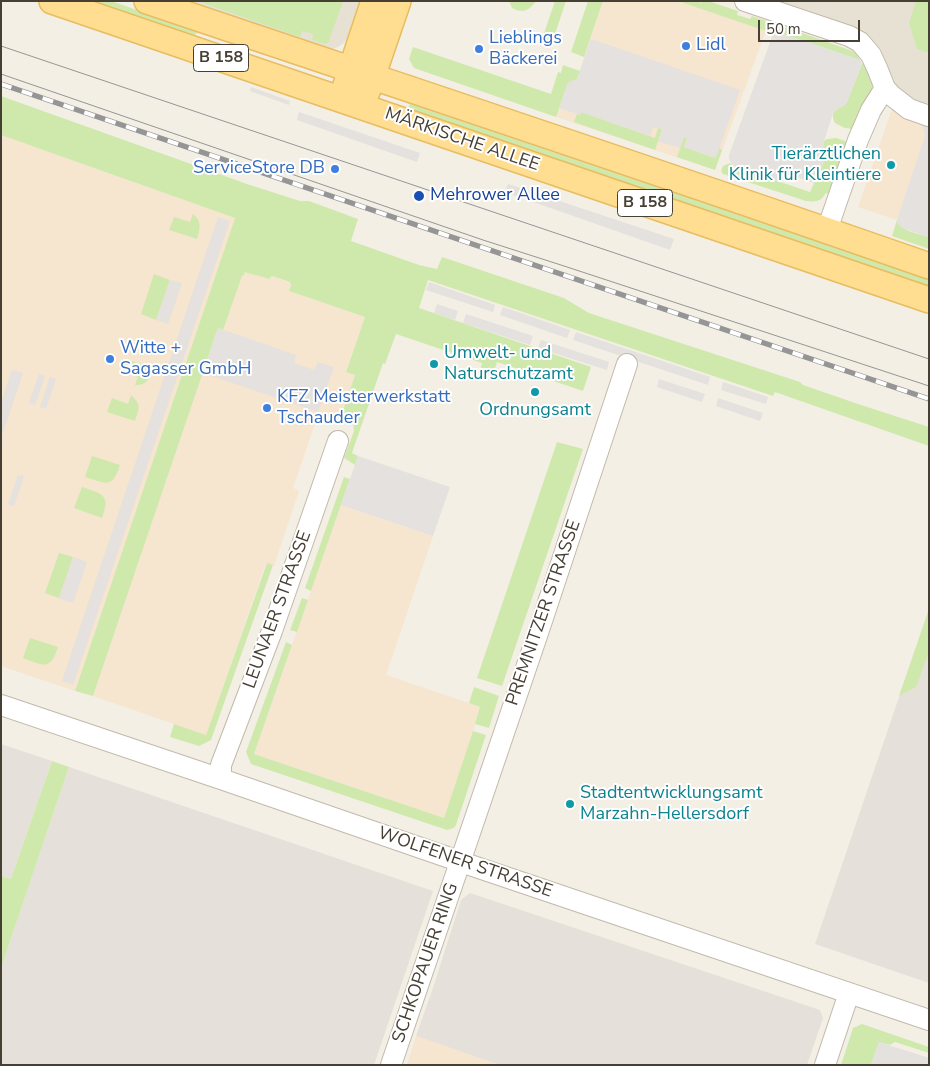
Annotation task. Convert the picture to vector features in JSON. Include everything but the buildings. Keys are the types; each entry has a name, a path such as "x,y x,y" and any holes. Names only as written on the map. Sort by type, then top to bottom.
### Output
{"main road":[{"name":"MÄRKISCHE ALLEE","path":"52,1 929,300"},
{"name":"MÄRKISCHE ALLEE","path":"147,1 929,266"},
{"path":"351,103 361,73 374,1"},
{"path":"361,73 398,1"},
{"path":"400,119 411,89"}],"street":[{"path":"745,1 849,36 860,42 871,55 885,88 891,95 909,108 929,116"},
{"path":"827,230 858,140 871,110 885,88"},
{"name":"PREMNITZER STRASSE","path":"460,862 627,364"},
{"name":"LEUNAER STRASSE","path":"221,779 221,765 272,631 338,442"},
{"name":"WOLFENER STRASSE","path":"1,705 929,1020"},
{"name":"SCHKOPAUER RING","path":"391,1065 460,862"},
{"path":"825,1065 849,993"}],"shaded area":[{"path":"177,1 363,1 345,42 338,47 328,50"},
{"path":"603,1 696,1 768,25 715,170 556,117 568,83 577,79"},
{"path":"765,1 929,1 929,109 896,91 879,57"},
{"path":"777,32 860,60 862,64 847,102 833,113 824,141 826,155 814,183 790,175 779,182 733,166 729,159 773,34"},
{"path":"591,39 740,90 716,158 684,147 687,138 684,137 680,148 658,141 662,129 653,127 650,136 581,112 580,115 559,108 568,83 577,79"},
{"path":"251,87 290,101 289,105 250,91"},
{"path":"892,109 921,122 925,136 897,220 858,207"},
{"path":"299,112 420,153 417,162 297,120"},
{"path":"921,122 929,124 929,237 902,228 897,220 925,136"},
{"path":"1,135 235,218 75,691 1,666"},
{"path":"508,184 674,239 670,250 505,192"},
{"path":"218,217 230,221 73,685 62,681"},
{"path":"245,272 269,279 272,276 291,283 289,291 365,317 346,371 355,375 341,418 328,417 319,420 314,426 293,488 299,491 274,566 266,563 206,735 93,696 218,328 223,329 242,275"},
{"path":"170,280 182,283 168,324 156,320"},
{"path":"429,282 495,305 493,312 426,290"},
{"path":"437,304 458,311 455,320 434,313"},
{"path":"503,307 570,330 567,338 500,315"},
{"path":"466,314 533,336 530,345 463,323"},
{"path":"218,328 296,355 294,363 314,370 318,362 334,367 318,412 203,373"},
{"path":"576,332 710,377 708,385 573,340"},
{"path":"541,340 609,362 607,370 538,348"},
{"path":"12,370 23,373 1,438 1,402"},
{"path":"39,374 45,376 35,405 29,403"},
{"path":"50,377 56,379 46,409 40,407"},
{"path":"659,379 705,394 702,402 657,387"},
{"path":"723,382 768,397 766,404 721,390"},
{"path":"718,398 763,413 760,421 716,406"},
{"path":"358,456 450,487 433,536 341,505"},
{"path":"18,475 24,476 14,506 8,504"},
{"path":"341,505 433,536 386,675 481,707 444,818 254,754"},
{"path":"73,557 87,562 73,603 59,598"},
{"path":"929,609 929,983 815,944"},
{"path":"1,744 52,761 11,879 1,876"},
{"path":"69,767 433,891 374,1065 1,1065 1,968"},
{"path":"470,893 820,1010 823,1018 807,1065 500,1065 416,1036 461,900"},
{"path":"416,1036 500,1065 407,1065"},
{"path":"879,1042 929,1058 929,1065 871,1065"}],"green space":[{"path":"76,1 111,1 195,30 197,33 195,35"},
{"path":"197,1 343,2 328,43 325,44 312,40 313,34 302,31 300,37"},
{"path":"509,1 536,1 529,9 520,11 512,8"},
{"path":"555,1 566,1 551,46 541,42"},
{"path":"588,1 603,1 584,57 571,52"},
{"path":"678,1 696,1 701,3 702,1 708,1 738,11 737,15 750,19 752,16 770,22 766,31"},
{"path":"916,1 929,1 929,53 917,49 909,23"},
{"path":"786,27 855,52 860,60 777,32 773,34 775,28 783,30"},
{"path":"413,47 551,94 558,72 561,73 563,65 580,71 577,79 568,83 556,117 414,68 409,59"},
{"path":"867,61 872,78 871,95 853,129 845,128 835,123 833,115 836,110 847,102 862,64"},
{"path":"1,96 247,184 300,201 309,201 358,219 351,241 419,265 437,269 442,257 564,298 589,313 800,382 803,385 929,427 929,446 775,392 773,396 428,280 419,308 591,367 583,391 497,362 493,375 480,371 482,363 396,334 385,364 383,363 352,453 358,456 355,465 344,458 354,431 353,422 341,417 355,375 346,372 365,317 289,291 290,282 272,276 269,279 245,272 223,330 218,328 93,696 75,691 235,218 1,135"},
{"path":"410,104 929,279 929,289 409,114 408,108"},
{"path":"581,112 655,138 658,128 662,129 655,150 574,122 577,114 580,115"},
{"path":"684,137 687,138 684,147 715,158 719,148 722,150 715,170 677,157"},
{"path":"836,138 847,143 831,194 826,193 818,201 806,201 723,174 721,171 723,166 730,163 733,166 810,192 816,182 826,155 824,141"},
{"path":"193,214 198,219 199,225 197,239 169,230 174,217 190,222"},
{"path":"897,220 906,230 929,237 929,249 892,236"},
{"path":"154,274 170,280 156,320 141,314"},
{"path":"125,359 153,368 145,383 135,385 138,377 121,371"},
{"path":"131,395 137,401 139,407 135,421 107,412 112,398 128,404"},
{"path":"557,442 583,449 502,686 477,678"},
{"path":"92,456 120,465 111,481 107,483 85,477"},
{"path":"344,477 350,479 311,591 305,588"},
{"path":"82,487 95,491 105,499 105,510 102,518 74,508"},
{"path":"59,553 73,557 59,598 45,593"},
{"path":"267,563 273,565 211,740 199,746 170,737 174,724 206,735"},
{"path":"302,598 308,600 297,632 290,630"},
{"path":"929,609 929,652 916,687 899,696"},
{"path":"30,638 58,647 49,663 41,664 23,658"},
{"path":"286,642 292,645 254,754 444,818 473,731 486,735 454,828 447,830 251,764 246,752"},
{"path":"474,687 499,696 489,728 475,724 480,707 469,703"},
{"path":"52,761 69,767 1,968 1,876 11,879"},
{"path":"862,1024 929,1047 929,1053 895,1042 890,1045 879,1042 871,1065 841,1065 853,1028"}],"tram line":[{"path":"1,46 929,359"},
{"path":"1,74 483,240 929,386"}],"railway":[{"path":"1,84 929,399"}],"place":[{"name":"Lidl","path":"686,46"},
{"name":"Lieblings Bäckerei","path":"479,49"},
{"name":"Tierärztlichen Klinik für Kleintiere","path":"891,165"},
{"name":"ServiceStore DB","path":"335,169"},
{"name":"Mehrower Allee","path":"419,196"},
{"name":"Witte + Sagasser GmbH","path":"110,359"},
{"name":"Umwelt- und Naturschutzamt","path":"434,364"},
{"name":"Ordnungsamt","path":"535,392"},
{"name":"KFZ Meisterwerkstatt Tschauder","path":"267,408"},
{"name":"Stadtentwicklungsamt Marzahn-Hellersdorf","path":"570,804"}]}
